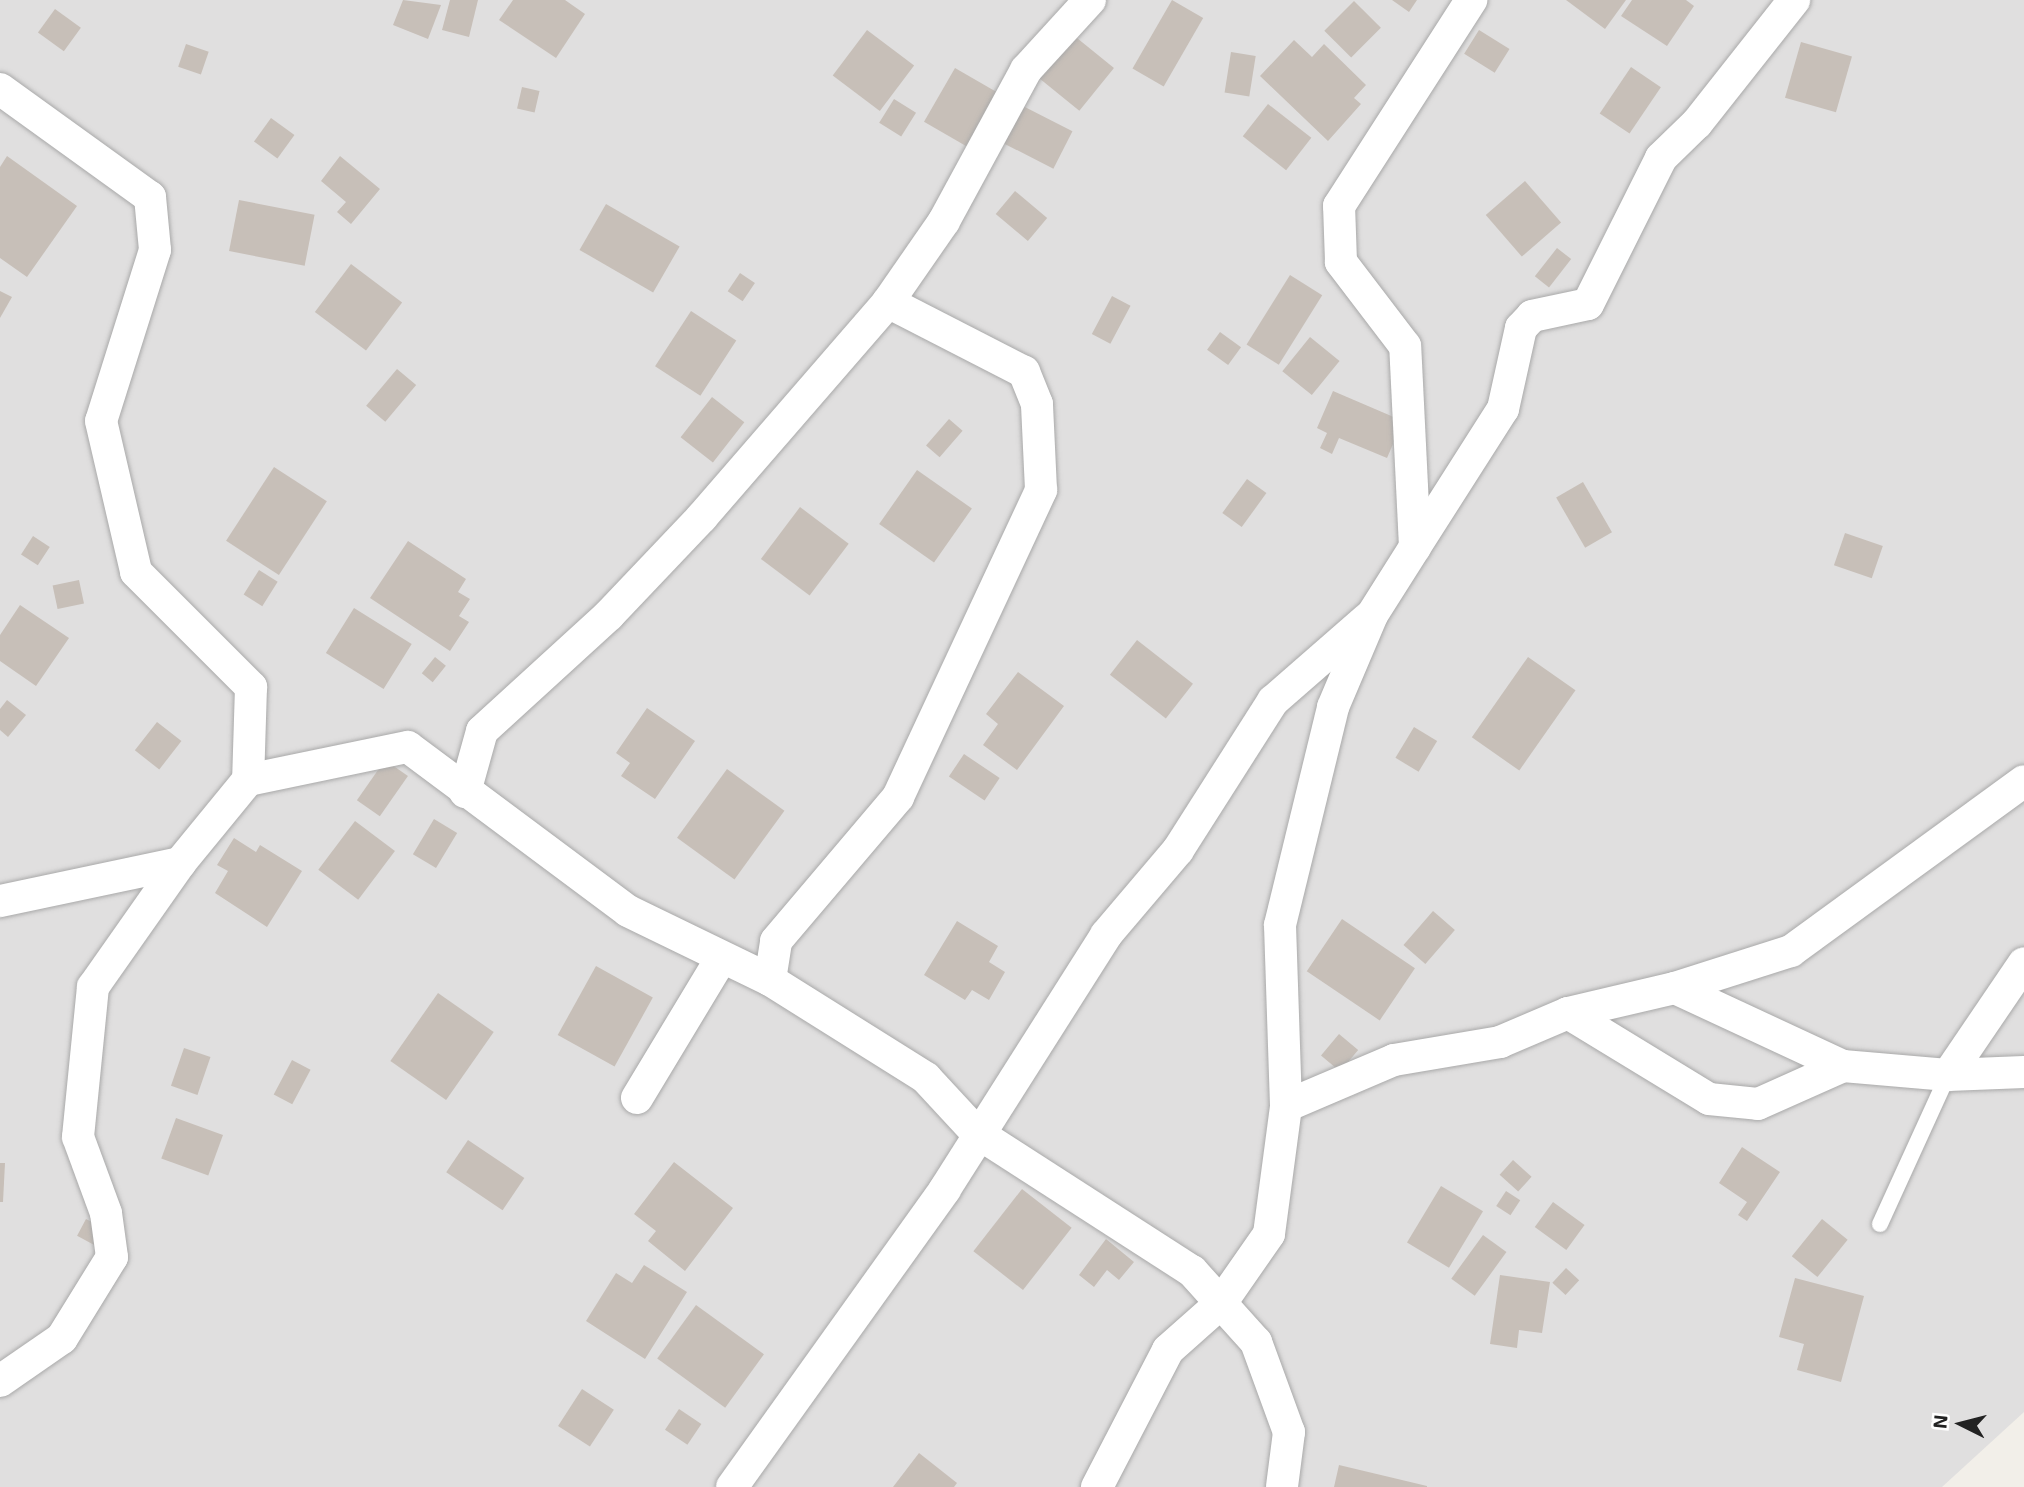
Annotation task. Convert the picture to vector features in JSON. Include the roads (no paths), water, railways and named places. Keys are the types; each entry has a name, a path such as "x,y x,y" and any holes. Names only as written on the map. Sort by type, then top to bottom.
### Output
{"street":[{"path":"465,792 482,731 684,537 888,302 944,221 1026,70 1090,0"},
{"path":"1415,547 1405,346 1341,262 1339,206 1471,0"},
{"path":"1097,1487 1168,1350 1221,1303 1269,1234 1286,1106 1280,925 1333,707 1371,614 1503,409 1521,328 1532,316 1588,304 1661,158 1697,123 1794,0"},
{"path":"0,89 150,197 155,250 101,421 136,572 251,687 248,780 180,863 93,987 78,1137 106,1213 112,1257 62,1338 0,1381"},
{"path":"770,980 776,940 898,797 1041,490 1037,404 1024,372 888,302"},
{"path":"732,1487 946,1189 976,1132 1106,936 1178,850 1273,701 1371,614"},
{"path":"248,780 408,747 628,911 721,959 770,980 926,1078 976,1132 1192,1271 1256,1342 1289,1432 1282,1487"},
{"path":"1286,1106 1394,1060 1500,1042 1568,1013 1675,988 1791,951 2024,781"},
{"path":"0,901 180,863"},
{"path":"637,1098 721,959"},
{"path":"1948,1075 2024,963"},
{"path":"1675,988 1843,1066 1948,1075 2024,1072"},
{"path":"1568,1013 1709,1099 1758,1104 1843,1066"}],"lane":[{"path":"1880,1224 1948,1075"}]}
